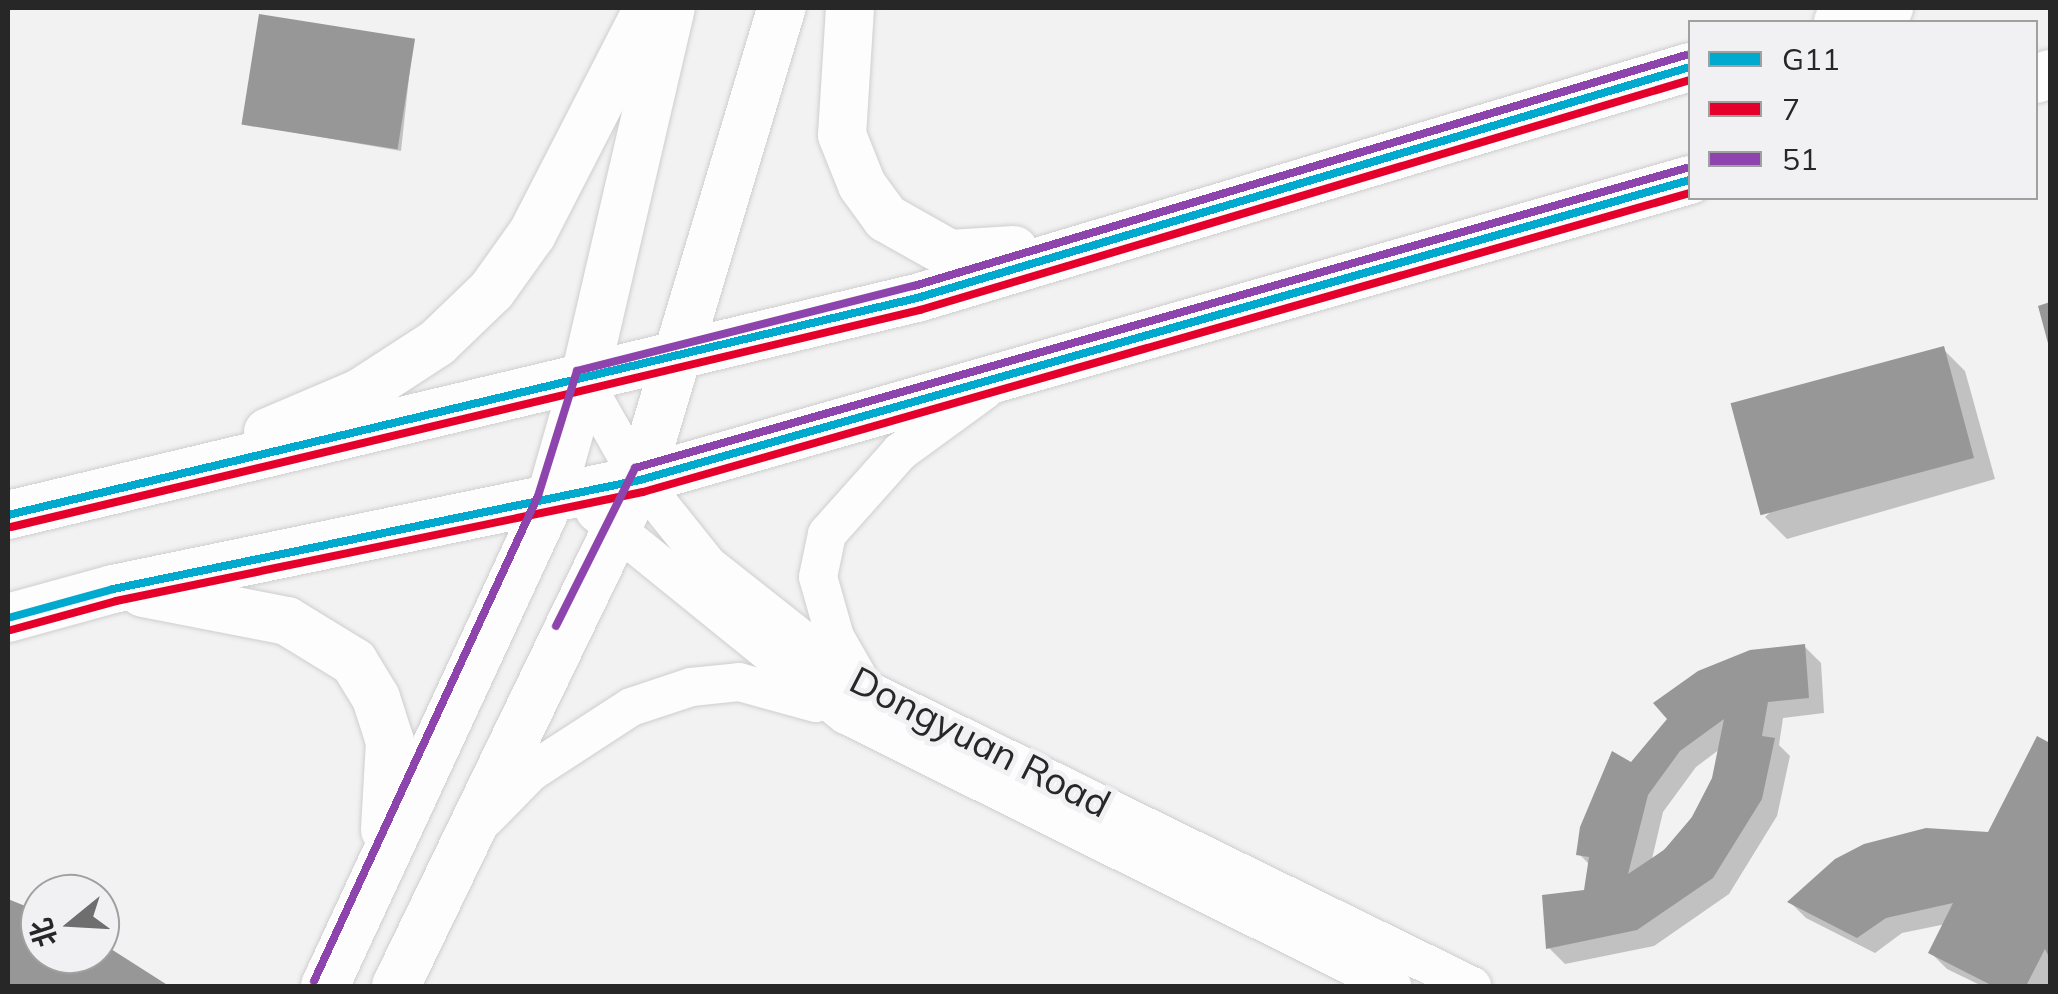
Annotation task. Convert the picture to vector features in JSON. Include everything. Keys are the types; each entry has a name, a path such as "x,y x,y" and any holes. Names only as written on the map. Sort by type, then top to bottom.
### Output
{"main road":[{"path":"167,476 360,393 437,342 492,290 532,234 648,8"},
{"path":"326,986 550,500 584,381 671,8"},
{"path":"396,986 640,480 682,358 782,8"},
{"path":"850,8 842,135 862,185 886,218 950,254 1087,247"},
{"path":"1845,20 1888,8"},
{"path":"8,514 682,358 1087,247 1688,68"},
{"path":"8,618 112,589 640,480 995,383 1688,181"},
{"path":"112,589 230,606 287,621 354,662 376,698 390,742 380,873"}],"street":[{"name":"Dongyuan Road","path":"584,381 640,480 744,598 855,702 1472,986"},
{"path":"470,835 530,772 582,734 631,706 691,686 739,682 855,702 818,577 828,534 900,452 995,383"},
{"name":"Dongyuan Road","path":"550,500 590,509 619,527 855,702 1392,986"}],"building":[{"path":"259,14 415,39 398,149 241,125"},
{"path":"2050,302 2050,347 2049,347 2038,306"},
{"path":"1944,346 1974,458 1761,515 1731,403"},
{"path":"1805,644 1809,698 1768,702 1762,736 1775,738 1762,799 1713,878 1637,930 1546,949 1542,895 1584,890 1589,857 1576,855 1580,827 1612,751 1631,762 1667,719 1653,703 1698,671 1750,650","holes":["1724,719 1712,778 1692,817 1664,850 1628,874 1648,795 1680,751"]},
{"path":"2037,736 2050,743 2050,959 2045,949 2026,986 1993,986 1928,953 1953,903 1886,918 1857,938 1787,902 1835,859 1864,844 1926,828 1988,832"},
{"path":"8,899 20,904 20,974 120,974 120,955 169,986 8,986"}],"transit line":[{"name":"51","path":"314,981 538,496 577,371 914,286 1686,55"},
{"name":"G11","path":"8,515 917,298 1688,68"},
{"name":"7","path":"11,527 920,310 1688,81"},
{"name":"51","path":"556,626 635,468 1687,168"},
{"name":"G11","path":"8,618 113,589 640,480 1688,181"},
{"name":"7","path":"11,630 116,601 643,492 1688,194"}]}
